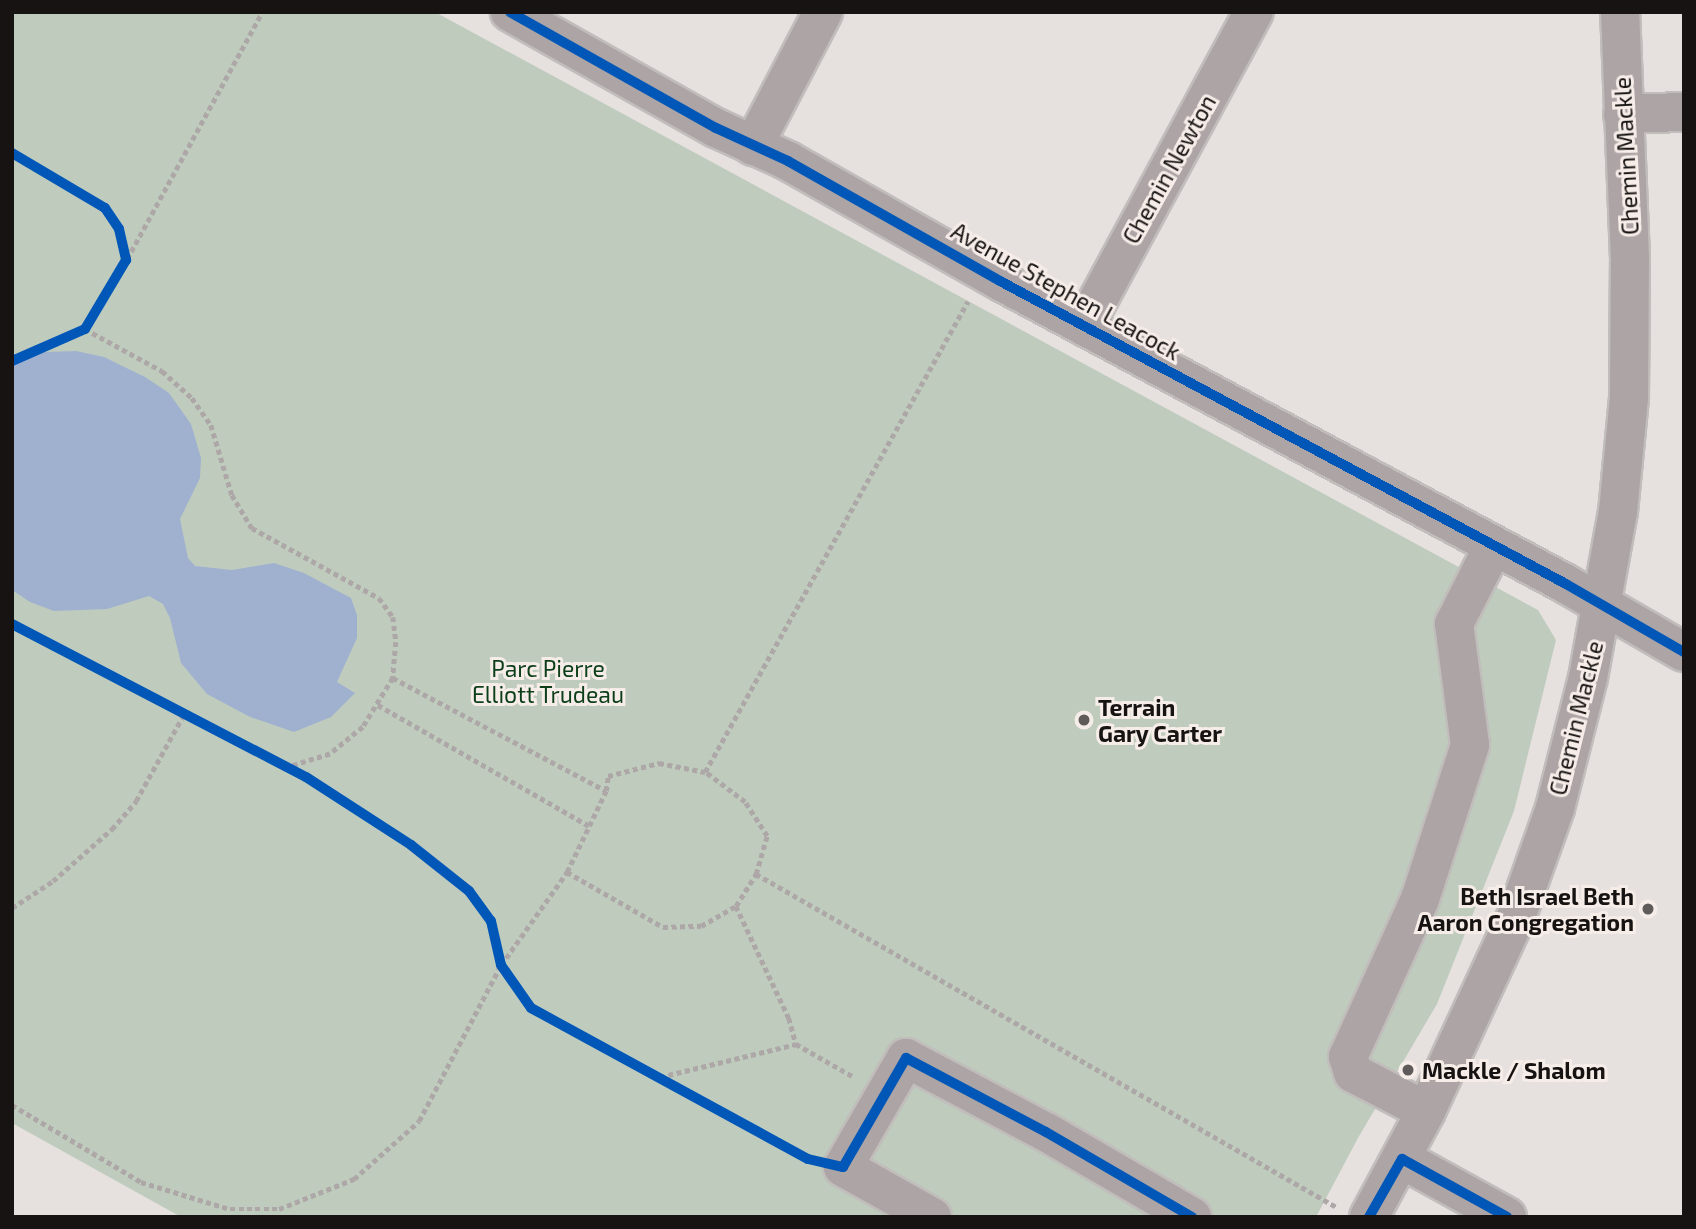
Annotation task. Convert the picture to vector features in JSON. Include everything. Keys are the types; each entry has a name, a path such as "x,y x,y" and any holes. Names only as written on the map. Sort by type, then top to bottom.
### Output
{"street":[{"name":"Avenue Stephen Leacock","path":"510,12 695,117 788,161 1084,326 1684,652"},
{"path":"753,146 823,12"},
{"name":"Chemin Newton","path":"1084,326 1254,12"},
{"name":"Chemin Mackle","path":"1354,1213 1402,1159 1503,949 1535,870 1566,769 1602,607 1618,512 1629,397 1630,259 1619,12"},
{"path":"1623,114 1684,112"},
{"path":"1426,1111 1353,1073 1348,1056 1420,899 1470,745 1454,624 1493,547"},
{"path":"932,1217 843,1167 906,1058 1046,1132 1192,1217"},
{"path":"1402,1159 1507,1217"}],"path":[{"path":"12,361 85,329 126,260 262,12"},
{"path":"12,153 105,208 119,229 126,260"},
{"path":"705,772 970,298"},
{"path":"85,329 162,371 192,398 211,425 232,495 252,528 379,598 393,617 396,642 393,678 363,727 330,754 288,767"},
{"path":"12,624 288,767 411,845 469,891 491,921 501,965 531,1007 808,1159 843,1167"},
{"path":"393,678 606,791"},
{"path":"378,705 589,826"},
{"path":"12,908 53,881 112,829 136,801 184,714"},
{"path":"12,1105 141,1182 230,1209 279,1209 354,1179 419,1121 501,965 567,872 606,791 608,776 659,763 705,772 745,802 767,836 756,874 736,906 701,926 663,927 567,872"},
{"path":"756,874 1354,1213"},
{"path":"736,906 789,1018 796,1044"},
{"path":"659,1077 796,1044 885,1095"}],"green space":[{"name":"Parc Pierre Elliott Trudeau","path":"12,12 435,12 1538,610 1556,640 1514,811 1437,1004 1358,1138 1316,1217 181,1217 12,1123"}],"water":[{"path":"76,351 104,357 145,377 169,393 191,424 201,458 200,478 180,519 188,558 195,566 232,570 274,563 304,573 351,598 357,615 357,638 337,682 355,693 331,717 294,732 250,717 207,694 181,663 170,618 163,604 149,596 107,609 54,611 30,602 12,590 12,365 45,352"}],"cycle path":[{"path":"510,12 716,128 788,161 1000,281 1566,584 1684,652"},
{"path":"12,153 105,208 119,229 126,260 85,329 12,361"},
{"path":"12,624 306,777 411,845 469,891 491,921 501,965 531,1008 808,1159 843,1167 906,1058 1046,1132 1192,1217"},
{"path":"1369,1217 1402,1159 1507,1217"}],"place":[{"name":"Terrain Gary Carter","path":"1084,720"},
{"name":"Beth Israel Beth Aaron Congregation","path":"1648,909"},
{"name":"Mackle / Shalom","path":"1408,1070"}]}
